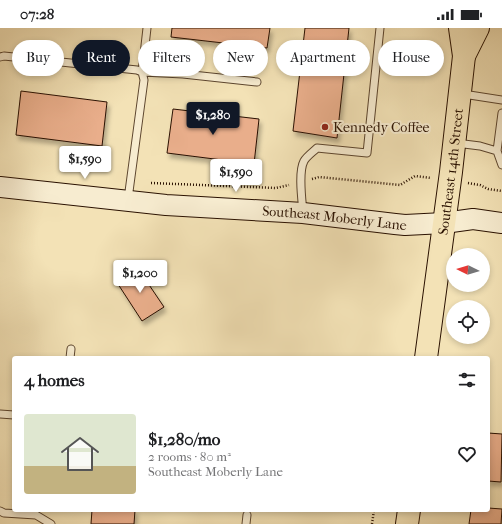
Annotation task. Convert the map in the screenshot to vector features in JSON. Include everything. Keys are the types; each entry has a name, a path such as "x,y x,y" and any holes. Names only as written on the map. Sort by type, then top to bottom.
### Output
{"main road":[{"name":"Southeast 14th Street","path":"426,356 464,56 460,28"},
{"name":"Southeast 14th Street","path":"464,56 478,28"},
{"path":"407,524 409,512"}],"street":[{"name":"Southeast Moberly Lane","path":"0,187 166,205 303,213 405,225 444,223 472,219 502,222"}],"lane":[{"path":"146,40 147,28"},
{"path":"303,213 300,176 303,163 312,152 317,148 367,153 380,28"},
{"path":"0,57 4,56 138,70"},
{"path":"128,201 144,80 143,76"},
{"path":"202,76 257,82"},
{"path":"460,94 502,100"},
{"path":"502,113 497,151 502,165"},
{"path":"454,142 480,146 497,151"},
{"path":"70,356 71,349"},
{"path":"0,414 12,415"},
{"path":"0,511 4,513 36,515 51,524"},
{"path":"246,524 247,514"}],"path":[{"path":"319,177 400,185 415,176"},
{"path":"480,185 488,189 502,191"},
{"path":"372,524 374,512"}],"building":[{"path":"172,28 270,28 268,41 268,40 213,40 213,42 171,37"},
{"path":"305,28 349,28 348,40 304,40"},
{"path":"299,76 344,76 337,138 293,131"},
{"path":"21,91 107,102 102,146 16,135"},
{"path":"173,109 259,119 254,164 167,153"},
{"path":"137,267 164,307 142,321 116,281"},
{"path":"490,433 502,434 501,482 490,481"},
{"path":"490,508 502,509 501,524 469,524 471,512 490,512"},
{"path":"92,512 135,512 134,524 91,524"}],"place":[{"name":"Kennedy Coffee","path":"325,127"}]}
